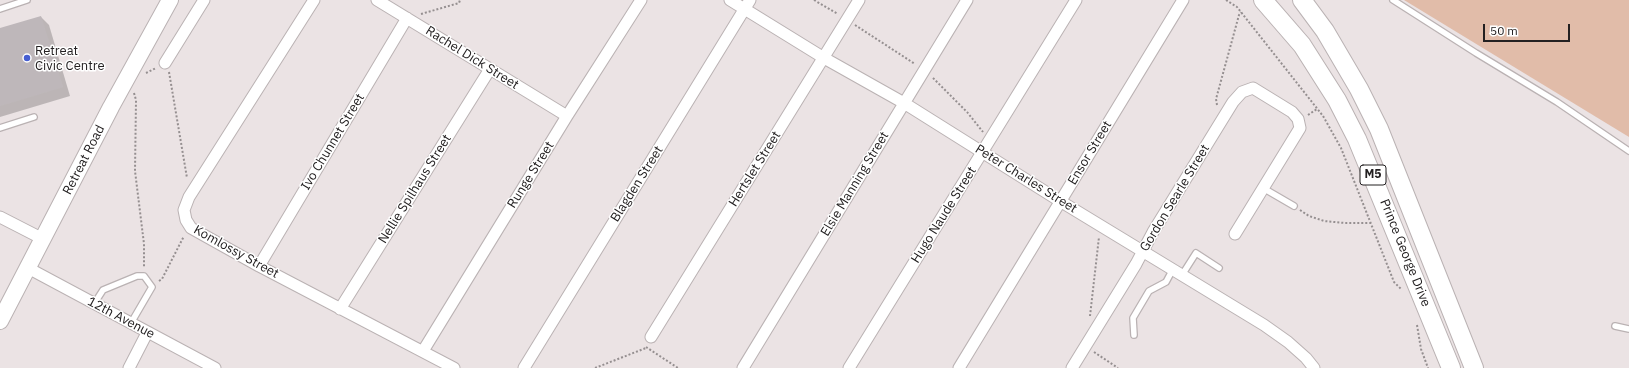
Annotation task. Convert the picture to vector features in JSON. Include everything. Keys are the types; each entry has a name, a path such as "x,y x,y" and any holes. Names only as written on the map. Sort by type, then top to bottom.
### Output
{"main road":[{"name":"Retreat Road","path":"0,321 111,108 170,0"},
{"name":"Prince George Drive","path":"1263,0 1306,52 1337,100 1358,139 1451,368"},
{"name":"Prince George Drive","path":"1302,0 1325,31 1359,89 1379,129 1474,368"}],"street":[{"path":"165,63 204,0"},
{"name":"Komlossy Street","path":"314,0 189,198 184,210 184,215 191,228 259,266 454,368"},
{"name":"Rachel Dick Street","path":"377,0 567,116"},
{"name":"Runge Street","path":"423,351 567,116 641,0"},
{"name":"Peter Charles Street","path":"730,0 747,4 824,58 904,103 1060,201 1264,324 1288,342 1306,358 1314,368"},
{"name":"Hertslet Street","path":"651,337 859,0"},
{"name":"Elsie Manning Street","path":"743,368 967,0"},
{"name":"Hugo Naude Street","path":"849,368 1076,0"},
{"name":"Ensor Street","path":"959,368 1183,0"},
{"name":"Blagden Street","path":"524,368 747,4"},
{"name":"Ivo Chunnet Street","path":"259,266 407,18"},
{"name":"Nellie Spilhaus Street","path":"340,309 490,69"},
{"name":"Gordon Searle Street","path":"1072,368 1136,264 1152,232 1220,122 1238,95 1253,88 1292,112 1298,119 1299,125 1298,132 1263,188"},
{"path":"1235,234 1263,188"},
{"path":"0,217 43,239"},
{"name":"12th Avenue","path":"28,268 147,333 215,368"},
{"path":"129,368 147,333"}],"lane":[{"path":"0,8 27,0"},
{"path":"1393,0 1557,102 1629,151"},
{"path":"0,128 34,117"},
{"path":"1263,188 1294,206"},
{"path":"1134,335 1133,318 1149,291 1166,282 1196,253 1220,268"},
{"path":"94,304 103,290 137,276 144,276 152,287 130,323"},
{"path":"1615,326 1629,329"}],"path":[{"path":"407,18 459,3 460,0"},
{"path":"814,0 924,70 968,112 990,140"},
{"path":"1226,0 1237,7 1323,116 1341,148 1394,282 1405,293"},
{"path":"1220,122 1216,99 1241,12"},
{"path":"165,63 169,73 189,198"},
{"path":"134,91 136,100 135,171 144,244 144,276"},
{"path":"1294,206 1309,216 1324,221 1345,223 1371,222"},
{"path":"1090,317 1101,226"},
{"path":"152,287 162,278 184,236 191,228"},
{"path":"1416,323 1421,349 1428,368"},
{"path":"594,368 646,348 651,337"},
{"path":"1086,347 1118,368"},
{"path":"646,348 678,368"}],"shaded area":[{"path":"1404,0 1629,0 1629,137"}],"building":[{"name":"Retreat Civic Centre","path":"41,16 63,87 0,106 0,28"}],"place":[{"name":"Retreat Civic Centre","path":"27,58"}]}
